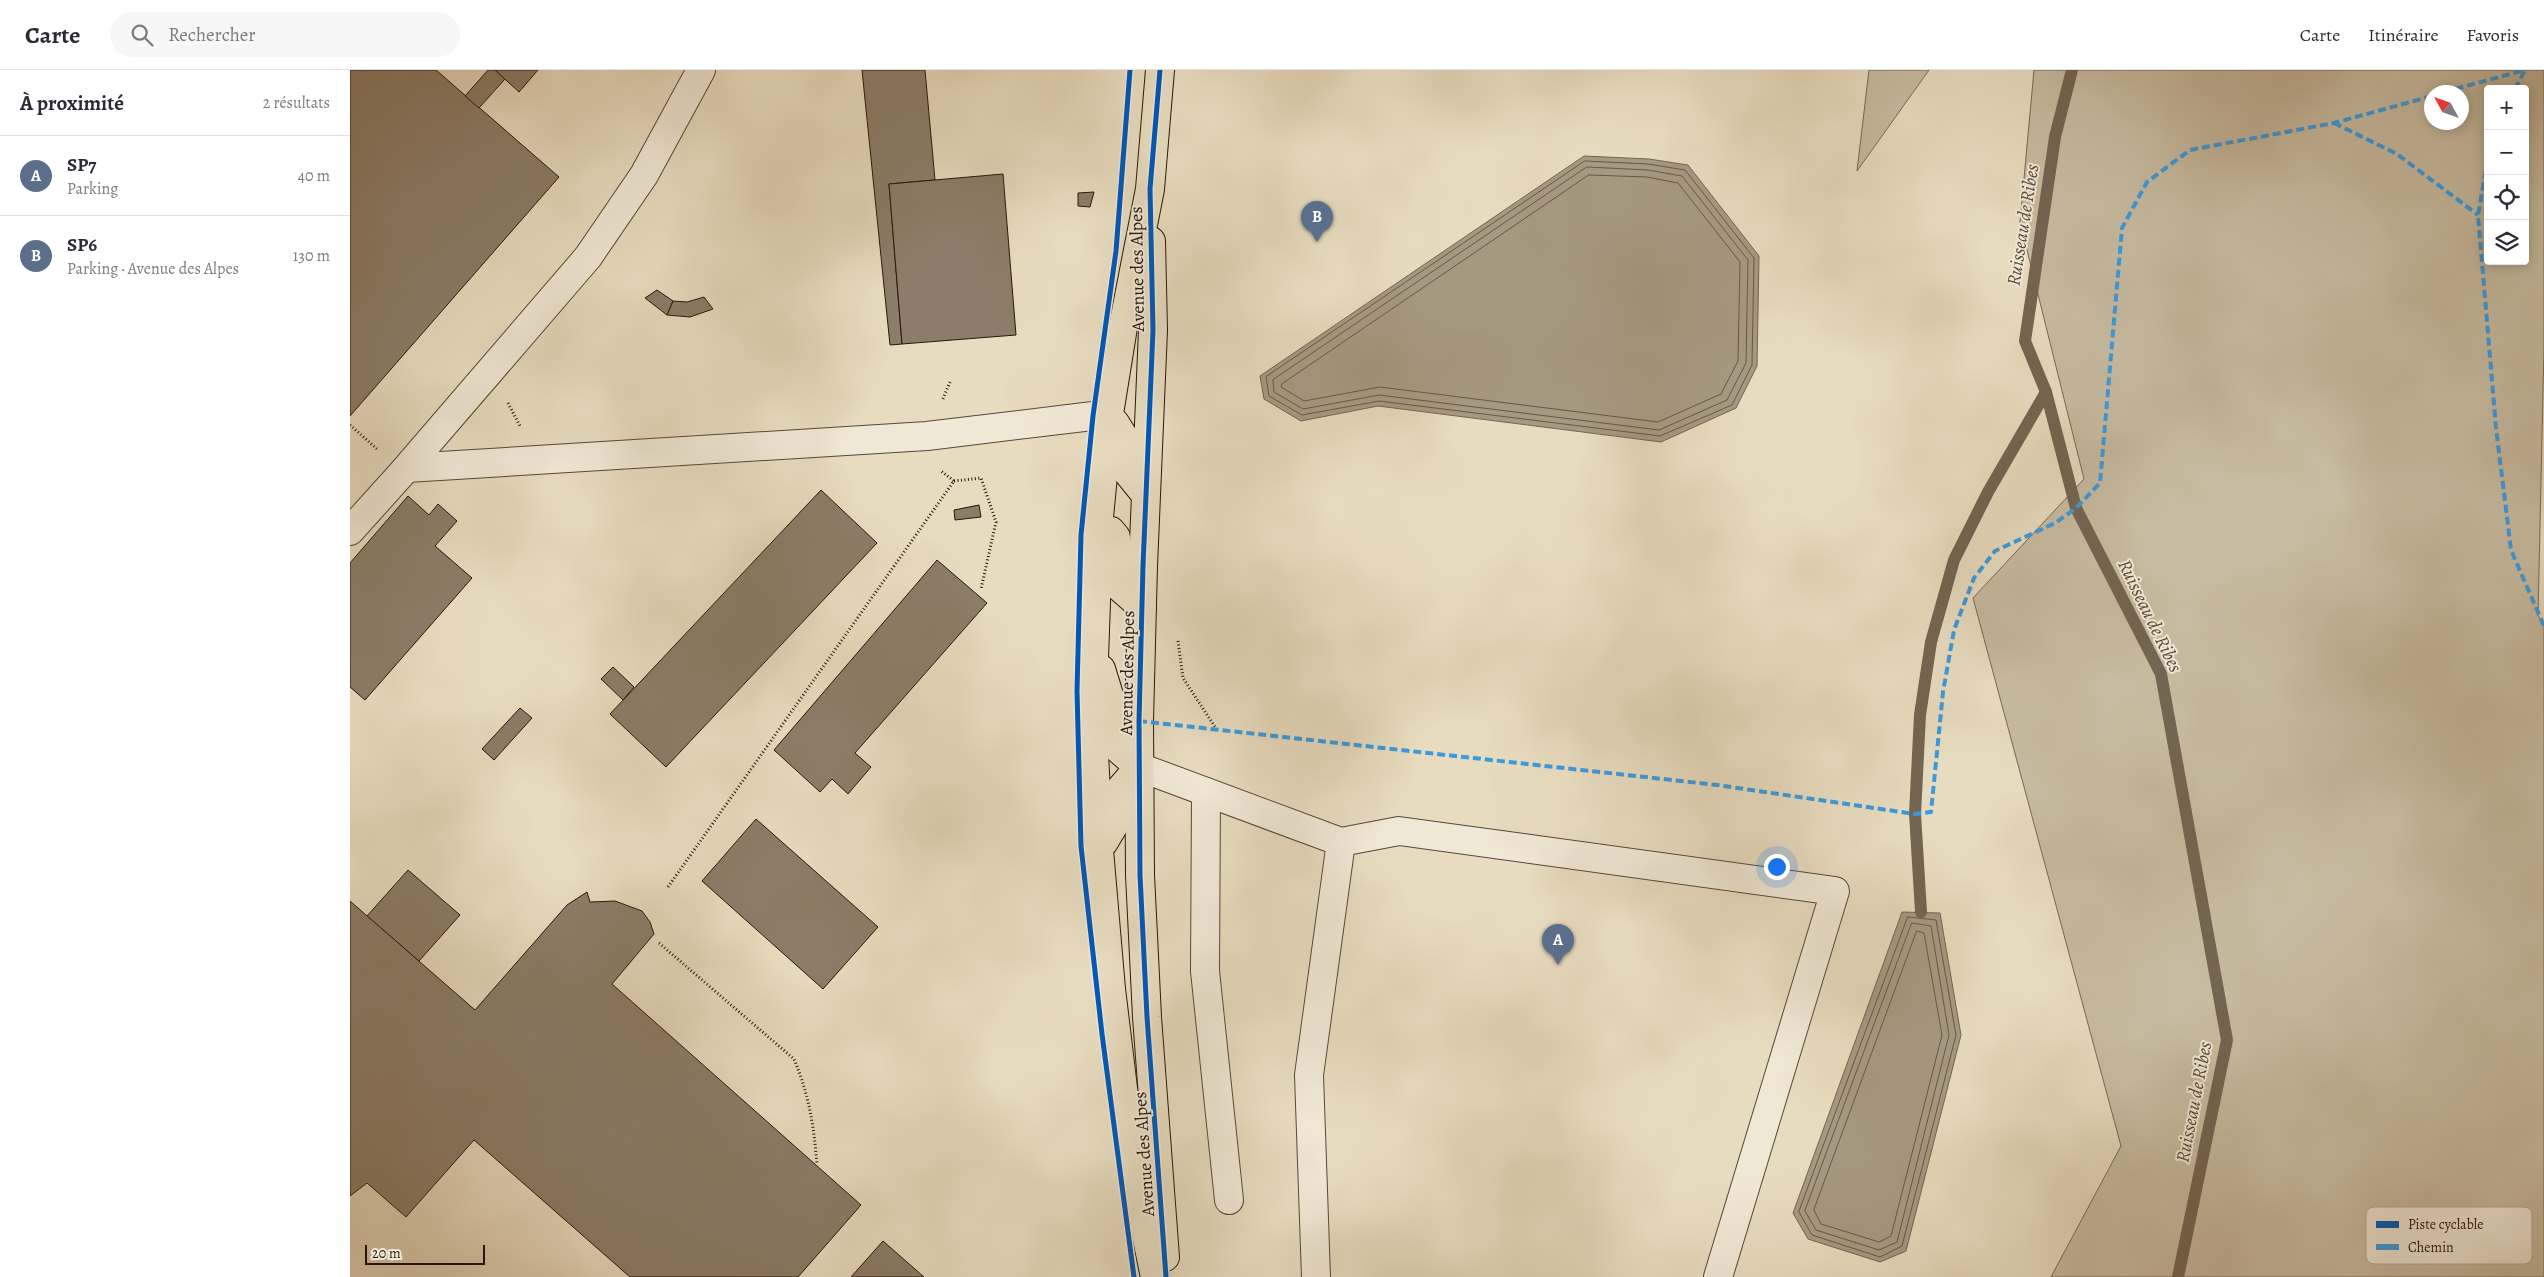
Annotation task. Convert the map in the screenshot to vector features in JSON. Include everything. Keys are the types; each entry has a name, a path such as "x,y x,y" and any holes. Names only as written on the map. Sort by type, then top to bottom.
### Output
{"main road":[{"name":"Avenue des Alpes","path":"1160,70 1150,189 1153,330 1144,494 1139,721 1140,875 1147,1017 1166,1277"},
{"name":"Avenue des Alpes","path":"1150,189 1123,327 1109,414 1099,517 1092,721 1099,850 1111,989 1133,1171 1155,1277"},
{"path":"1109,414 1125,439 1124,468 1144,494"},
{"name":"Avenue des Alpes","path":"1099,517 1116,537 1117,585 1142,607"},
{"name":"Avenue des Alpes","path":"1094,646 1113,708 1117,748 1140,767"},
{"name":"Avenue des Alpes","path":"1113,708 1139,721"},
{"path":"1099,850 1114,825 1116,794 1140,767"}],"lane":[{"path":"350,531 407,468 588,257 644,175 701,70"},
{"path":"407,468 927,436 1109,414"},
{"path":"1140,767 1341,842 1399,831 1835,891 1718,1277"},
{"path":"1206,792 1205,970 1229,1200"},
{"path":"1316,1277 1309,1075 1341,842"}],"path":[{"path":"950,382 927,436 929,460 954,481 980,478 996,522 981,589"},
{"path":"668,887 954,481"},
{"path":"1177,634 1183,678 1216,730"},
{"path":"659,943 794,1059 804,1084 814,1123 816,1165"}],"shaded area":[{"path":"1869,70 1929,70 1857,171"},
{"path":"2034,70 2544,70 2544,346 2538,616 2544,622 2544,1277 2051,1277 2121,1146 1973,598 2084,479 2020,222"}],"water":[{"path":"1584,156 1649,159 1688,165 1759,256 1757,366 1736,408 1661,442 1378,406 1301,421 1264,399 1260,376"},
{"path":"1902,912 1940,913 1961,1035 1906,1251 1880,1262 1808,1239 1793,1213"}],"building":[{"path":"350,70 436,70 559,177 350,416"},
{"path":"488,70 495,70 505,79 479,108 465,96"},
{"path":"495,70 538,70 519,92"},
{"path":"862,70 925,70 935,180 889,184 902,344 890,345"},
{"path":"1003,174 1016,335 902,344 889,184"},
{"path":"1094,192 1090,207 1078,206 1078,193"},
{"path":"657,290 673,301 667,315 645,298"},
{"path":"704,297 713,309 690,317 667,315 673,301 687,302"},
{"path":"821,490 877,543 666,767 610,714"},
{"path":"408,496 429,515 438,504 457,521 435,546 472,578 365,700 350,687 350,563"},
{"path":"979,505 981,517 955,520 954,510"},
{"path":"937,560 987,603 855,753 871,767 848,794 832,779 820,792 774,750"},
{"path":"613,667 634,687 623,700 601,679"},
{"path":"520,708 532,718 494,760 482,749"},
{"path":"756,819 878,927 823,989 702,881"},
{"path":"408,870 460,915 419,961 367,916"},
{"path":"587,892 590,902 615,901 642,911 650,922 654,934 612,984 861,1205 798,1277 630,1277 474,1140 406,1217 367,1183 350,1196 350,901 475,1010 567,905"},
{"path":"883,1241 924,1277 851,1277"}],"waterway":[{"name":"Ruisseau de Ribes","path":"2072,70 2055,137 2025,341 2046,392 2076,508 2161,674 2227,1040 2178,1277"},
{"path":"1921,912 1915,814 1920,715 1931,642 1954,560 1988,492 2046,392"}],"marked path":[{"path":"2517,85 2525,70"},
{"path":"2469,85 2525,70"},
{"path":"1139,721 1717,785 1915,814 1931,812 1943,692 1954,630 1974,578 1995,551 2055,523 2076,508 2100,483 2122,228 2147,182 2190,150 2334,123 2424,98"},
{"path":"2334,123 2397,154 2478,215"},
{"path":"2485,175 2478,215 2496,428 2511,550 2544,626"}],"cycle path":[{"path":"1130,70 1116,251 1093,416 1081,535 1077,691 1081,846 1102,1034 1134,1277"},
{"path":"1160,70 1150,189 1153,330 1143,566 1139,721 1140,875 1147,1017 1166,1277"}],"place":[{"name":"SP6","path":"1317,242"},
{"name":"SP7","path":"1558,965"}]}
